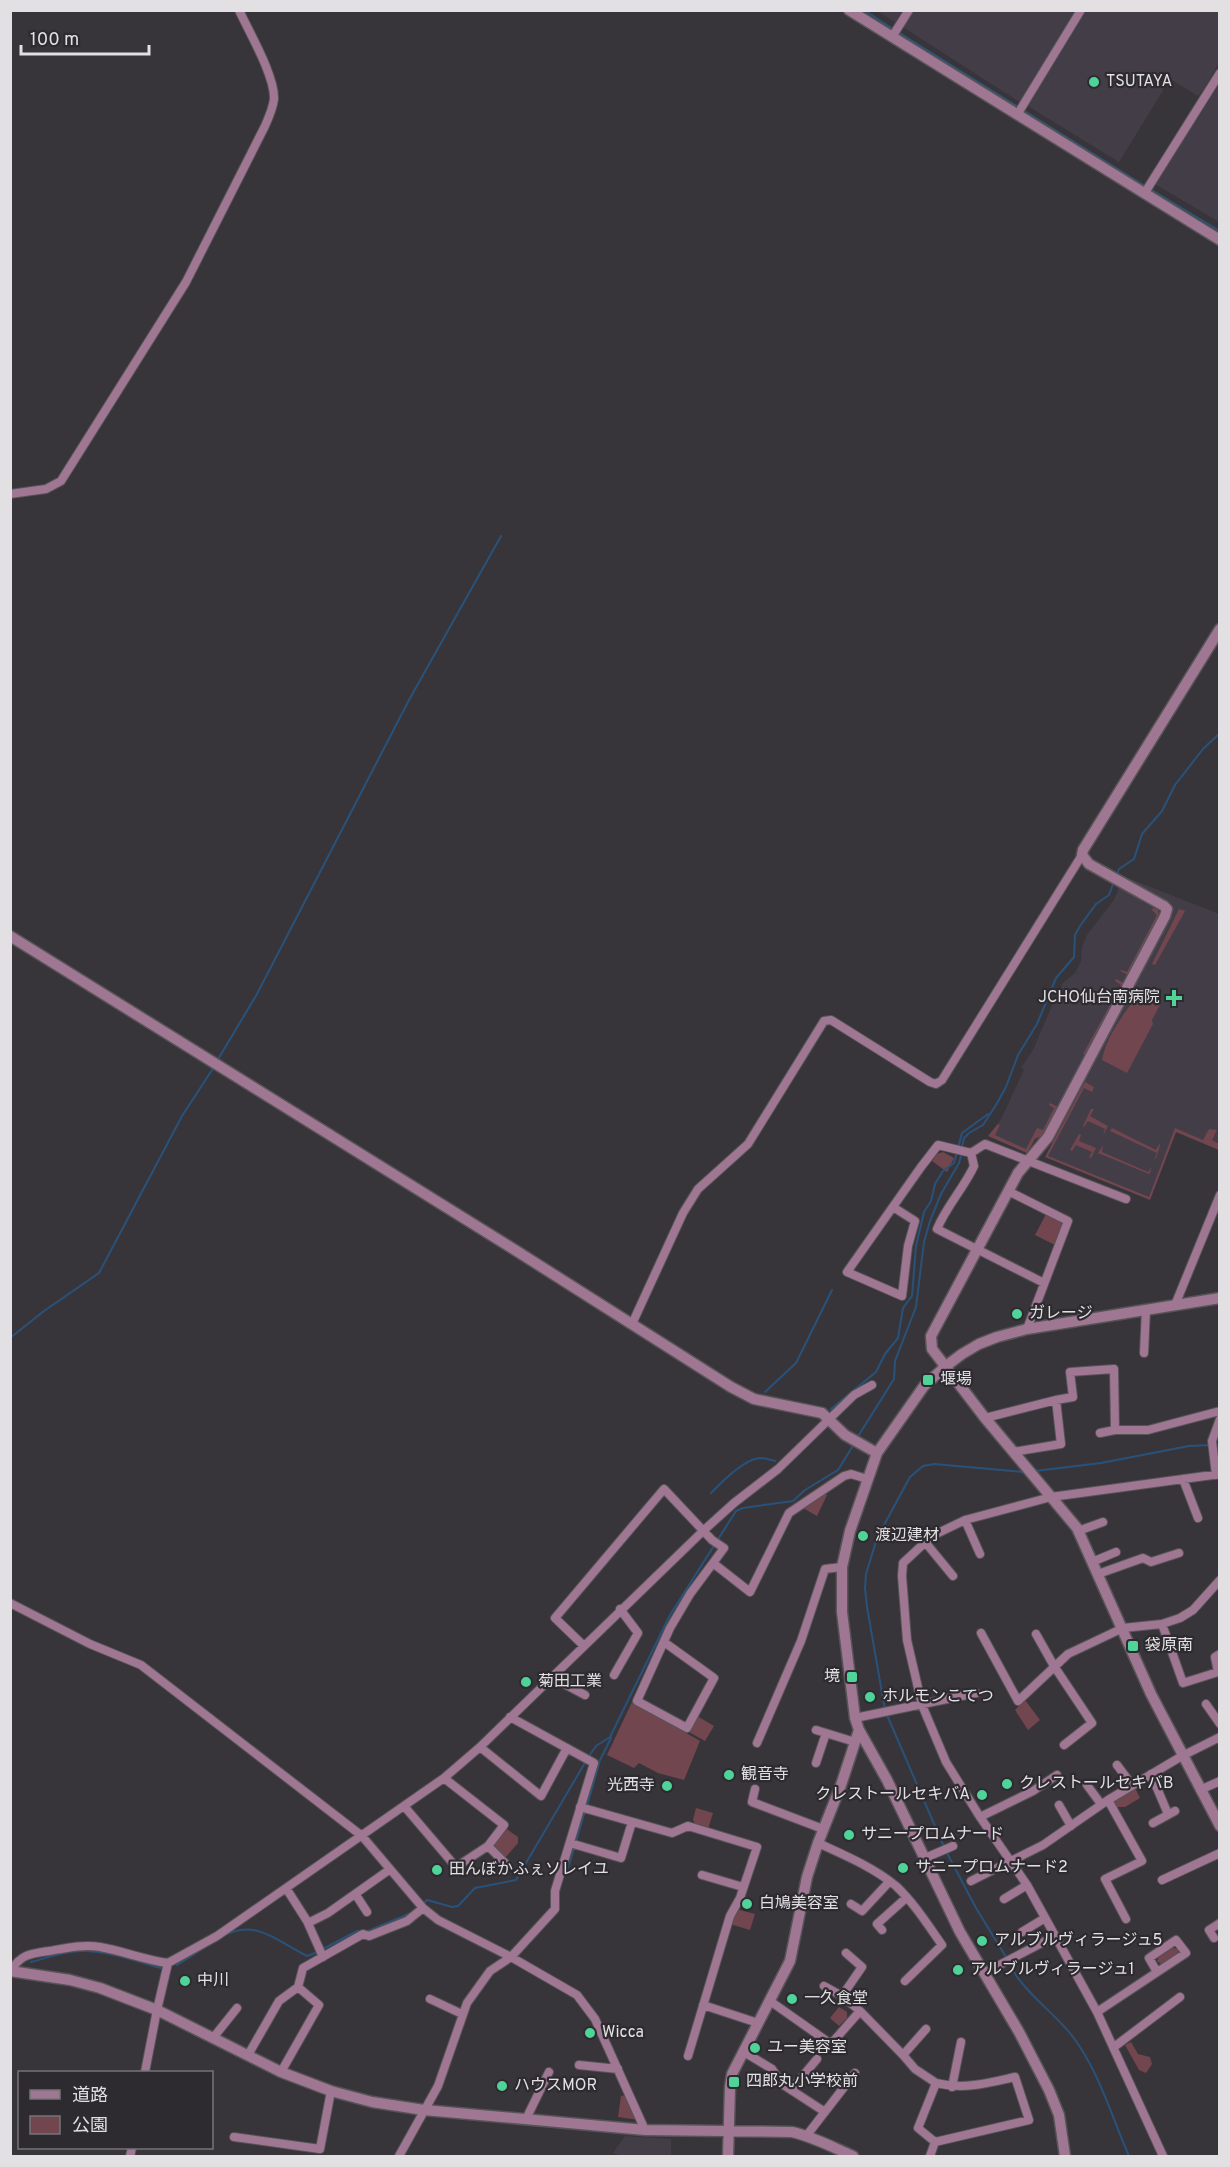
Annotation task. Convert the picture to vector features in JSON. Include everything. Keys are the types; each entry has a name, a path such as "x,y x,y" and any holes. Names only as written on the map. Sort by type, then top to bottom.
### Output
{"street":[{"path":"10,494 46,489 61,482 186,282 265,126 274,97 272,84 239,10"},
{"path":"849,10 895,33 1020,110 1147,189 1220,240"},
{"path":"895,33 909,10"},
{"path":"1020,110 1081,10"},
{"path":"1147,189 1220,73"},
{"path":"632,1324 679,1223 698,1189 748,1144 824,1021 831,1020 930,1082 936,1084 942,1080 1220,629"},
{"path":"1082,855 1089,864 1164,906 1167,912 1048,1137 1018,1173 1008,1191 931,1336 932,1349 985,1418 1078,1531 1151,1694 1220,1826"},
{"path":"10,936 632,1324 730,1388 754,1399 822,1413 845,1435 877,1454"},
{"path":"893,1207 915,1221 908,1246 902,1296 847,1272 893,1207 938,1146 969,1153 985,1144 1126,1199"},
{"path":"969,1153 974,1166 969,1178 943,1213 937,1228 1044,1283"},
{"path":"1008,1191 1068,1221 1027,1329"},
{"path":"1175,1305 1220,1195"},
{"path":"1065,2157 1059,2115 1049,2090 1020,2032 960,1932 855,1718 842,1612 842,1567 850,1531 877,1454 924,1386 962,1354 997,1337 1027,1329 1220,1298"},
{"path":"1144,1353 1146,1309"},
{"path":"985,1418 1073,1397 1070,1372 1114,1369 1115,1430"},
{"path":"853,2157 807,2135 792,2133 645,2130 424,2110 372,2102 331,2091 281,2072 157,2010 100,1988 70,1980 10,1971 20,1958 76,1947 98,1947 168,1963 217,1936 444,1778 553,1678 620,1609 703,1531 734,1503 778,1469 854,1395 872,1385"},
{"path":"1013,1452 1060,1444 1056,1400"},
{"path":"1100,1433 1115,1430 1148,1430 1220,1411"},
{"path":"1163,2157 1097,2012 1046,1918 1027,1885 980,1817 946,1762 922,1705 907,1640 903,1563 932,1536 964,1520 1051,1497 1218,1474 1212,1441 1220,1419"},
{"path":"713,1563 750,1592 789,1513 844,1476 851,1474 867,1479"},
{"path":"1183,1479 1198,1518"},
{"path":"584,1646 555,1618 664,1488 703,1531 724,1548 690,1594 670,1628 638,1701 687,1728 714,1678 664,1642"},
{"path":"964,1520 980,1554"},
{"path":"1078,1531 1103,1522"},
{"path":"926,1542 953,1576"},
{"path":"1092,1562 1116,1552"},
{"path":"1098,1574 1143,1558 1151,1562 1179,1553"},
{"path":"757,1743 801,1641 825,1569 842,1567"},
{"path":"1218,1582 1220,1594"},
{"path":"981,1633 1018,1701 1068,1654 1123,1628 1162,1624 1180,1618 1193,1610 1218,1582"},
{"path":"10,1603 90,1644 141,1665 362,1836 421,1906 438,1920 577,1995 595,2019 645,2130"},
{"path":"614,1675 638,1633 620,1609"},
{"path":"1162,1624 1183,1683 1218,1672 1215,1657 1220,1654"},
{"path":"1036,1634 1054,1666 1092,1723 1064,1745"},
{"path":"553,1678 585,1695"},
{"path":"855,1718 976,1693"},
{"path":"1206,1704 1220,1724"},
{"path":"399,2157 438,2086 467,2003 490,1971 510,1957 555,1909 555,1891 574,1844 584,1809 594,1763 510,1717"},
{"path":"816,1730 855,1742"},
{"path":"728,2157 732,2074 790,1960 807,1877 860,1730"},
{"path":"816,1763 826,1733"},
{"path":"971,1881 1012,1862 1150,1774 1220,1737"},
{"path":"480,1747 541,1796 567,1748"},
{"path":"1117,1764 1132,1785"},
{"path":"1150,1774 1171,1813 1153,1822"},
{"path":"980,1817 1033,1791 1057,1775"},
{"path":"404,1806 456,1867 488,1846 504,1825 444,1778"},
{"path":"1200,1790 1220,1781"},
{"path":"1087,1785 1104,1802 1142,1861 1105,1879 1126,1919"},
{"path":"755,1789 752,1802 823,1828"},
{"path":"1059,1805 1071,1826"},
{"path":"584,1809 672,1833 688,1826 757,1847 730,1916 688,2056"},
{"path":"574,1844 621,1858 632,1822"},
{"path":"818,1843 856,1860 889,1882 916,1909 942,1946 905,1981"},
{"path":"488,1846 505,1863"},
{"path":"925,1858 952,1846"},
{"path":"1162,1880 1220,1853"},
{"path":"308,1923 356,1895 389,1870"},
{"path":"702,1875 743,1887"},
{"path":"851,1904 862,1911 889,1882"},
{"path":"1004,1899 1027,1885"},
{"path":"286,1888 308,1923 321,1953"},
{"path":"356,1895 367,1912"},
{"path":"882,1930 877,1924 906,1898"},
{"path":"248,2055 279,2001 298,1987 303,1968 321,1953 363,1934 369,1936 407,1921 421,1906"},
{"path":"1022,1932 1046,1918"},
{"path":"1209,1930 1220,1923"},
{"path":"984,1973 1055,1936"},
{"path":"842,1996 862,1967 846,1953"},
{"path":"146,2071 168,1963"},
{"path":"1097,2012 1157,1972"},
{"path":"824,1986 842,1996 860,2011 915,2069 936,2083 952,2087 970,2087 1015,2077 1029,2120 935,2142"},
{"path":"281,2072 319,2006 298,1987"},
{"path":"1114,2047 1180,1997"},
{"path":"430,1999 462,2014"},
{"path":"770,2001 831,2044 860,2011"},
{"path":"703,2005 758,2023"},
{"path":"213,2038 237,2008"},
{"path":"903,2055 926,2029"},
{"path":"952,2087 961,2042"},
{"path":"744,2052 772,2069 782,2084 825,2112"},
{"path":"791,2090 817,2059"},
{"path":"579,2065 618,2069"},
{"path":"526,2119 549,2072"},
{"path":"807,2135 855,2073"},
{"path":"935,2142 918,2128 936,2083"},
{"path":"234,2137 320,2149 331,2091"},
{"path":"930,2157 935,2142"}],"shaded area":[{"path":"1087,10 1219,11 1219,63 1205,87 1198,96 1170,79 1119,162 1028,106"},
{"path":"877,11 902,11 895,22"},
{"path":"913,11 1078,11 1021,103 903,27"},
{"path":"1219,85 1220,222 1155,184"},
{"name":"JCHO仙台南病院","path":"1125,877 1219,914 1219,1150 1176,1132 1150,1200 1045,1157 1171,913 1172,908 1169,904 1123,879"},
{"name":"JCHO仙台南病院","path":"1119,887 1143,899 1142,902 1158,910 1159,916 1043,1135 1035,1139 1027,1153 988,1136 1001,1119 1024,1070 1021,1068 1033,1050 1057,994 1063,983 1075,973 1081,961 1082,947 1087,935 1114,900"},
{"path":"625,2136 671,2139 671,2155 622,2156 613,2153"}],"green space":[{"path":"1153,908 1158,910 1159,916 1128,975 1120,971 1127,972 1157,915 1152,910"},
{"path":"1179,909 1185,911 1155,965 1152,964"},
{"path":"1116,979 1124,983 1085,1055 1083,1054 1121,985 1115,981"},
{"path":"1136,997 1162,1001 1152,1020 1153,1024 1127,1073 1102,1060 1111,1035"},
{"path":"1085,1082 1094,1087 1092,1092 1084,1088 1048,1156 1149,1197 1175,1128 1203,1140 1209,1129 1217,1130 1212,1140 1219,1144 1219,1150 1176,1132 1150,1200 1045,1157"},
{"path":"1050,1103 1058,1107 1043,1135 1035,1139 1027,1153 988,1136 998,1124 1000,1125 995,1135 1026,1149 1037,1128 1043,1130 1054,1108 1049,1105"},
{"path":"1091,1109 1094,1109 1090,1116 1108,1126 1103,1136 1105,1129 1088,1121 1083,1126"},
{"path":"1112,1128 1156,1150 1159,1144 1156,1159 1157,1153 1110,1131"},
{"path":"1079,1134 1081,1135 1079,1141 1096,1148 1091,1158 1089,1157 1092,1152 1076,1145 1072,1151 1070,1150"},
{"path":"1103,1145 1102,1152 1148,1172 1152,1167 1147,1180 1149,1174 1098,1153"},
{"path":"943,1152 954,1158 947,1172 932,1161 937,1154"},
{"path":"1046,1214 1061,1221 1063,1226 1055,1245 1035,1235"},
{"path":"824,1493 827,1495 817,1516 803,1508"},
{"path":"1025,1700 1040,1720 1028,1730 1015,1710"},
{"path":"632,1702 700,1741 684,1780 658,1773 639,1763 634,1768 607,1755"},
{"path":"697,1716 714,1726 705,1741 689,1732"},
{"path":"1135,1788 1140,1798 1125,1807 1117,1807 1114,1803 1116,1799"},
{"path":"696,1808 713,1813 708,1829 697,1826 693,1820"},
{"path":"505,1828 518,1837 518,1843 505,1858 494,1848 494,1842"},
{"path":"736,1909 755,1914 750,1930 730,1924"},
{"path":"1173,1948 1179,1949 1177,1954 1161,1964 1157,1961 1159,1957"},
{"path":"839,2007 847,2012 847,2018 839,2026 830,2018"},
{"path":"1131,2042 1138,2054 1150,2057 1152,2064 1146,2073 1139,2070 1125,2045"},
{"path":"626,2095 639,2120 618,2117 621,2096"}],"waterway":[{"path":"864,10 893,29"},
{"path":"898,32 1018,107"},
{"path":"1023,110 1145,186"},
{"path":"1150,189 1220,231"},
{"path":"217,1061 257,994 409,700 501,536"},
{"path":"1117,874 1119,869 1134,859 1142,834 1162,811 1175,785 1203,749 1220,733"},
{"path":"962,1147 964,1138 983,1125 996,1105 1006,1087 1018,1055 1037,1024 1056,978 1074,957 1075,935 1096,904 1109,895 1113,884"},
{"path":"10,1338 99,1273 182,1116 214,1067"},
{"path":"831,1409 876,1372 885,1354 898,1338 903,1308 912,1296 916,1246 924,1212 931,1201 935,1184 943,1171 954,1163 962,1133 988,1114"},
{"path":"857,1438 894,1379 895,1361 916,1307 924,1242 930,1221 962,1153"},
{"path":"765,1392 796,1363 832,1290"},
{"path":"589,1756 596,1746 610,1737 670,1615 736,1511 793,1501 805,1490 838,1470 854,1444"},
{"path":"1035,1471 1101,1463 1189,1446 1211,1445"},
{"path":"711,1493 747,1462 760,1458 775,1461"},
{"path":"885,1710 867,1607 866,1574 877,1538 910,1477 923,1466 934,1464 1024,1472"},
{"path":"887,1715 944,1847"},
{"path":"587,1806 600,1760 611,1738"},
{"path":"423,1904 427,1900 452,1907 458,1906 475,1888 516,1880 586,1761"},
{"path":"566,1875 585,1811"},
{"path":"947,1853 976,1908 1006,1957"},
{"path":"323,1949 357,1931 368,1931 411,1913"},
{"path":"222,1937 234,1931 256,1931 307,1956 318,1952"},
{"path":"177,1965 212,1943"},
{"path":"31,1962 69,1952 92,1951 161,1968"},
{"path":"1008,1962 1033,1996 1063,2025 1080,2047 1101,2087 1129,2156"}],"place":[{"name":"TSUTAYA","path":"1094,82"},
{"name":"JCHO仙台南病院","path":"1174,998"},
{"name":"ガレージ","path":"1017,1314"},
{"name":"堰場","path":"928,1380"},
{"name":"渡辺建材","path":"863,1536"},
{"name":"袋原南","path":"1133,1646"},
{"name":"境","path":"852,1677"},
{"name":"菊田工業","path":"526,1682"},
{"name":"ホルモンこてつ","path":"870,1697"},
{"name":"観音寺","path":"729,1775"},
{"name":"クレストールセキバB","path":"1007,1784"},
{"name":"光西寺","path":"667,1786"},
{"name":"クレストールセキバA","path":"982,1795"},
{"name":"サニープロムナード","path":"849,1835"},
{"name":"サニープロムナード2","path":"903,1868"},
{"name":"田んぼかふぇソレイユ","path":"437,1870"},
{"name":"白鳩美容室","path":"747,1904"},
{"name":"アルブルヴィラージュ5","path":"982,1941"},
{"name":"アルブルヴィラージュ1","path":"958,1970"},
{"name":"中川","path":"185,1981"},
{"name":"一久食堂","path":"792,1999"},
{"name":"Wicca","path":"590,2033"},
{"name":"ユー美容室","path":"755,2048"},
{"name":"四郎丸小学校前","path":"734,2082"},
{"name":"ハウスMOR","path":"502,2086"}]}
